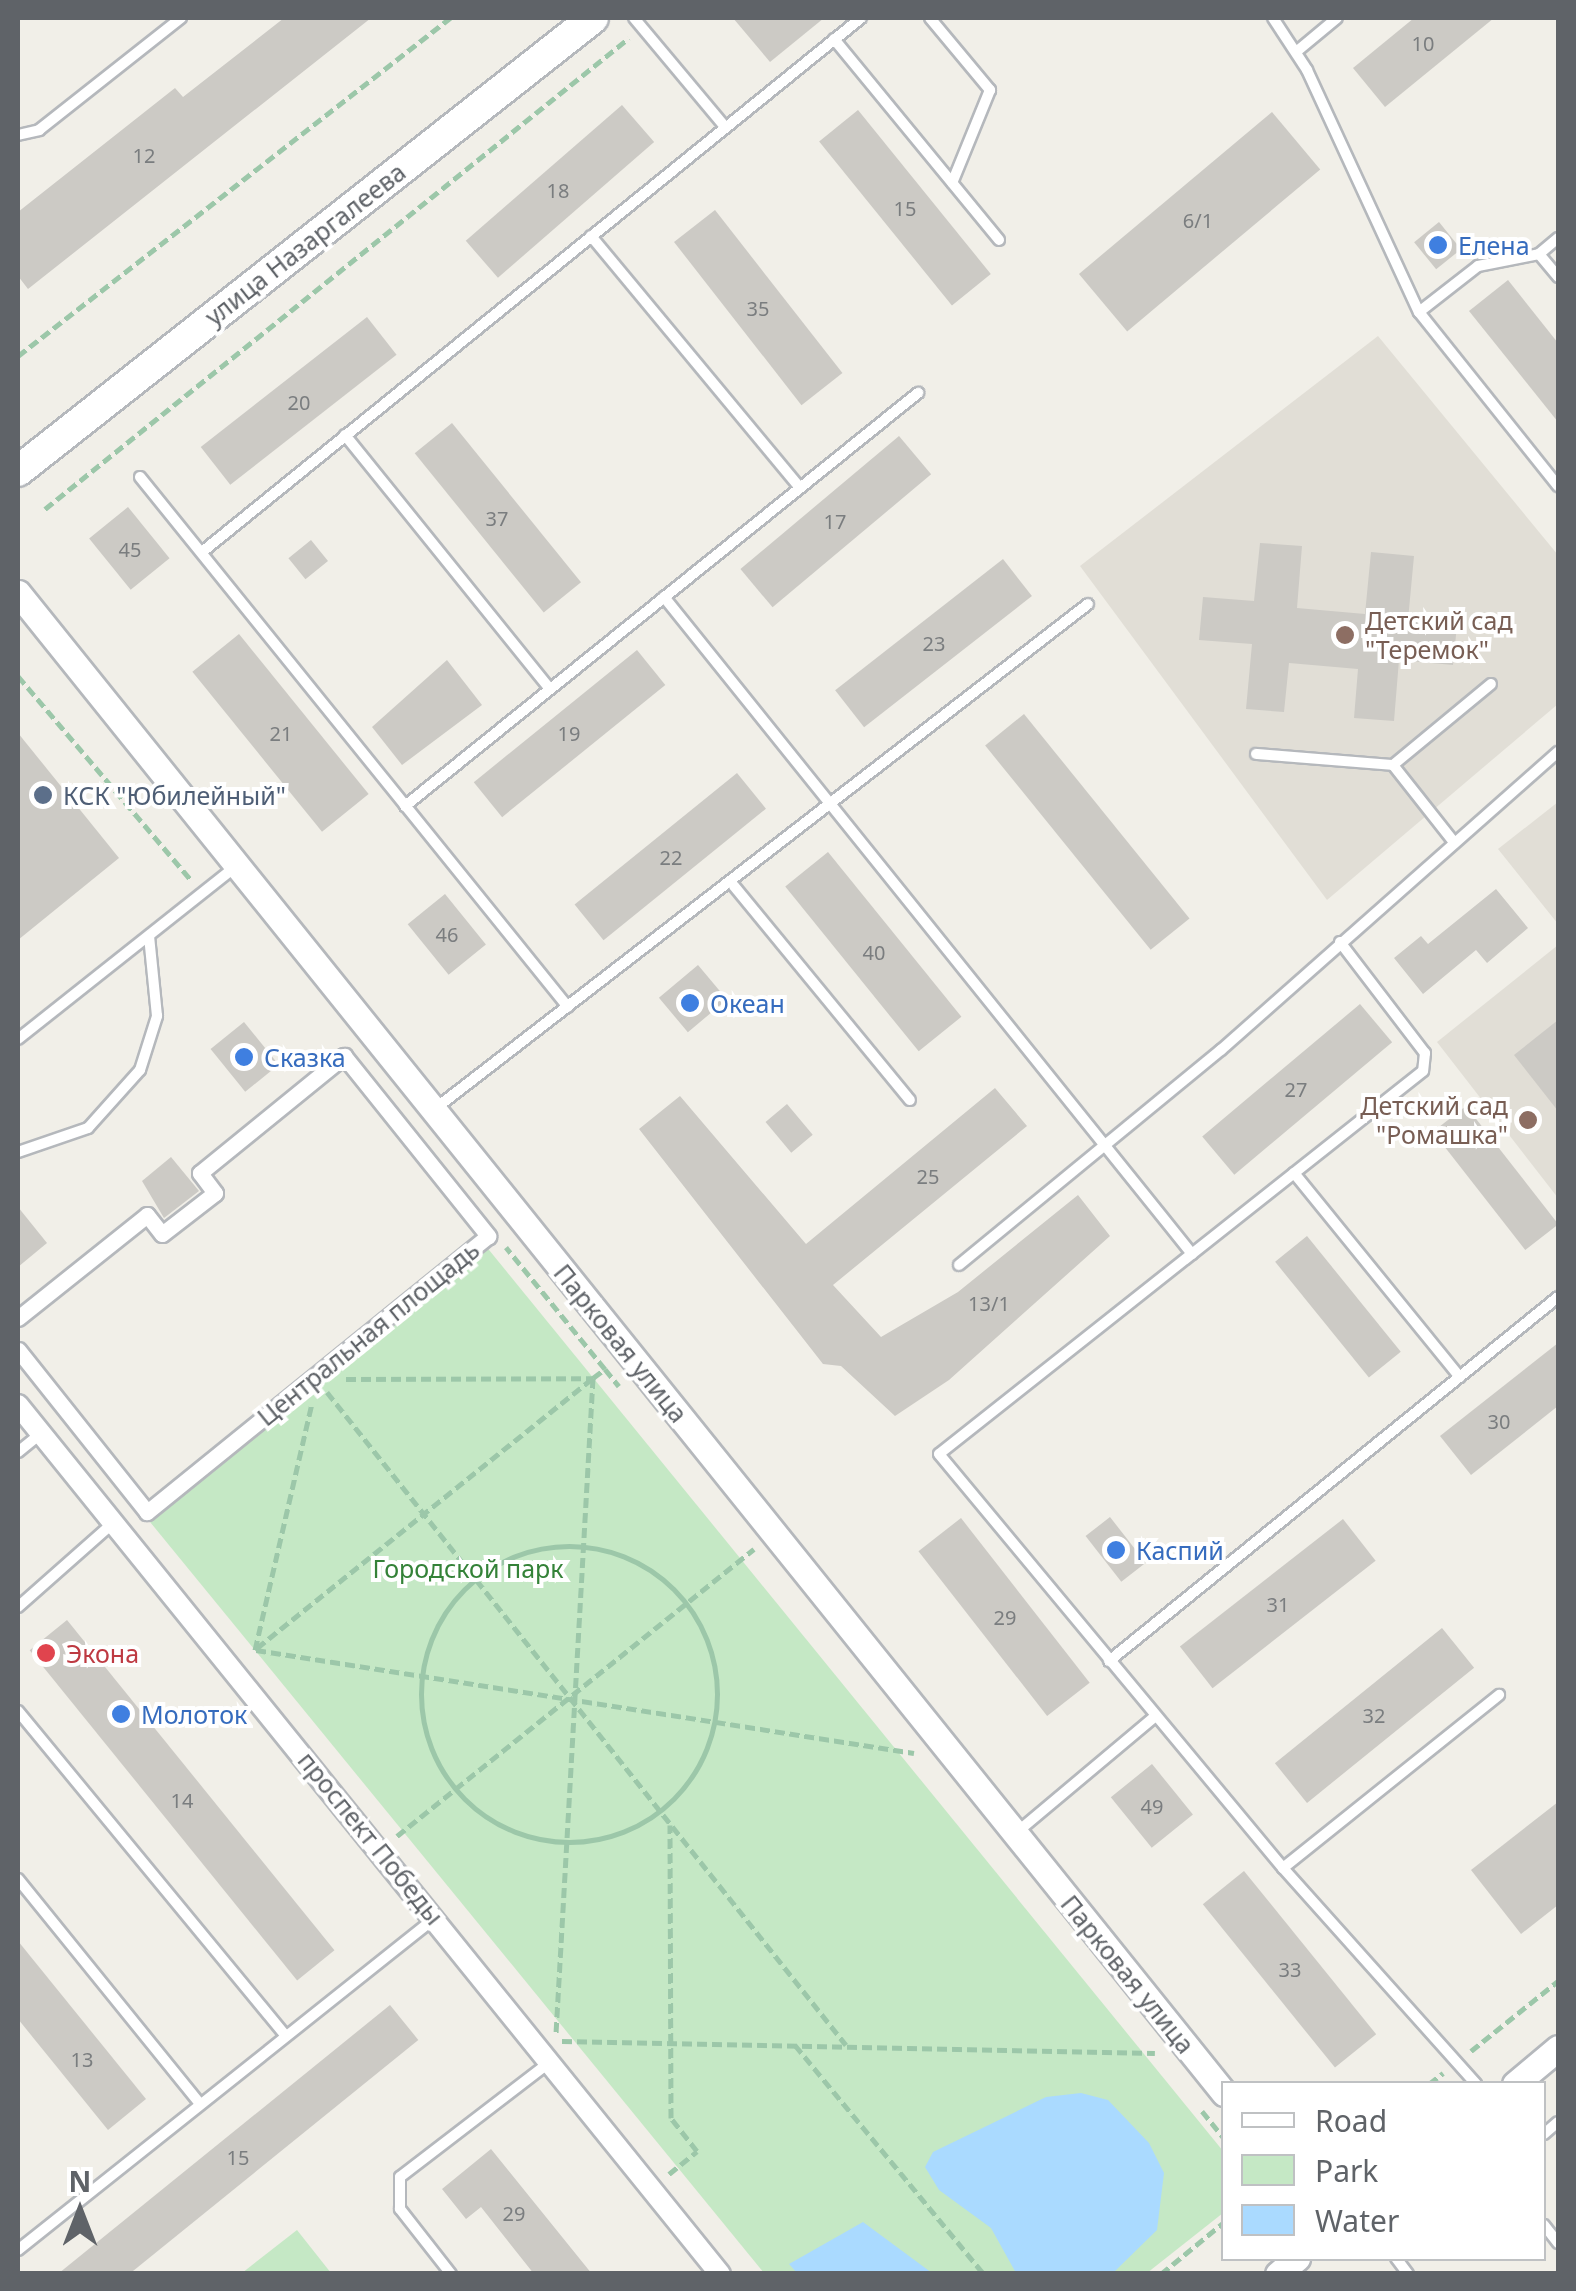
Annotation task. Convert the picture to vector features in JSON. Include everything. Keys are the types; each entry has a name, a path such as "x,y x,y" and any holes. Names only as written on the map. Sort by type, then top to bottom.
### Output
{"main road":[{"name":"улица Назаргалеева","path":"18,471 593,18"}],"street":[{"name":"Парковая улица","path":"18,593 1221,2089"},
{"name":"Центральная площадь","path":"18,1318 147,1215 162,1234 216,1192 200,1172 344,1056 488,1236 148,1512 18,1350"},
{"name":"проспект Победы","path":"18,1405 436,1917 720,2274"},
{"path":"1519,2081 1558,2048"}],"lane":[{"path":"18,136 39,130 181,18"},
{"path":"634,18 725,128"},
{"path":"202,552 861,18"},
{"path":"930,18 990,90 952,183"},
{"path":"1273,18 1296,52 1419,312 1558,486"},
{"path":"1296,52 1337,18"},
{"path":"834,39 999,240"},
{"path":"591,236 800,488"},
{"path":"1419,312 1478,266 1539,254 1558,238"},
{"path":"1539,254 1558,278"},
{"path":"405,806 918,392"},
{"path":"345,435 550,689"},
{"path":"140,477 568,1007"},
{"path":"664,597 1192,1254"},
{"path":"434,1110 734,886 1088,604"},
{"path":"1256,754 1393,765 1491,684"},
{"path":"958,1265 1105,1145 1558,752"},
{"path":"1393,765 1453,841"},
{"path":"18,1039 237,866"},
{"path":"734,886 910,1100"},
{"path":"18,1152 88,1128 140,1070 157,1016 149,936"},
{"path":"1340,942 1425,1053 1424,1071 939,1454 1282,1868 1474,2081"},
{"path":"1294,1173 1460,1377"},
{"path":"1109,1661 1558,1297"},
{"path":"18,1452 41,1433"},
{"path":"18,1607 114,1522"},
{"path":"1282,1868 1499,1695"},
{"path":"18,1711 286,2036"},
{"path":"1015,1833 1154,1717"},
{"path":"18,1879 200,2104"},
{"path":"18,2250 436,1917"},
{"path":"451,2274 400,2209 400,2177 551,2062"}],"path":[{"path":"18,356 450,18"},
{"path":"45,509 642,28"},
{"path":"18,676 179,873 206,890"},
{"path":"252,1652 605,1369 493,1230"},
{"path":"318,1380 594,1378"},
{"path":"556,2034 571,1696 594,1378"},
{"path":"318,1380 846,2045"},
{"path":"252,1652 318,1380"},
{"path":"396,1837 774,1534"},
{"path":"582,1546 654,1572 687,1602 707,1637 716,1719 702,1761 660,1810 606,1838 563,1843 522,1835 455,1789 431,1750 422,1674 436,1627 476,1579 533,1550 582,1546"},
{"path":"252,1652 571,1696 914,1753"},
{"path":"669,2174 698,2151 671,2118 670,1822"},
{"path":"1433,2081 1558,1981"},
{"path":"562,2041 1156,2054"},
{"path":"794,2044 984,2274"},
{"path":"1161,2274 1221,2224"}],"shaded area":[{"name":"Детский сад \"Теремок\"","path":"1378,336 1558,555 1558,704 1327,900 1080,566"},
{"path":"1558,802 1558,924 1498,849"},
{"name":"Детский сад \"Ромашка\"","path":"1558,945 1558,1198 1437,1042"}],"green space":[{"name":"Городской парк","path":"485,1245 1221,2149 1221,2215 1147,2273 764,2273 146,1517"},
{"path":"297,2230 331,2273 242,2273"}],"water":[{"path":"1081,2093 1108,2100 1149,2143 1164,2173 1157,2230 1113,2273 1016,2273 991,2228 939,2190 925,2167 933,2152 1046,2097"},
{"path":"863,2222 932,2273 797,2273 789,2264"}],"building":[{"path":"284,18 371,18 28,289 18,276 18,212 175,88 183,97"},
{"path":"733,18 824,18 770,62"},
{"path":"1414,18 1494,18 1385,107 1353,68"},
{"path":"622,105 654,142 498,278 466,241"},
{"path":"858,110 991,274 952,305 819,141"},
{"path":"1272,112 1320,169 1127,331 1079,274"},
{"path":"715,210 842,373 801,405 674,242"},
{"name":"Елена","path":"1439,222 1461,249 1436,269 1414,242"},
{"path":"1508,280 1558,343 1558,422 1469,311"},
{"path":"367,317 397,355 230,485 201,447"},
{"path":"452,423 581,582 544,613 415,453"},
{"path":"899,436 931,474 773,607 740,569"},
{"path":"128,507 170,558 131,590 89,538"},
{"path":"311,540 328,561 305,579 288,558"},
{"path":"1260,543 1302,546 1297,608 1365,614 1371,552 1414,556 1408,620 1457,625 1453,665 1399,660 1394,721 1354,718 1358,669 1289,663 1284,712 1246,709 1252,644 1199,640 1203,597 1254,601"},
{"path":"1003,559 1032,596 864,727 835,690"},
{"path":"239,634 369,794 322,832 192,672"},
{"path":"637,650 665,685 502,817 474,782"},
{"path":"447,660 482,705 402,765 372,727"},
{"path":"1024,714 1190,918 1151,950 985,745"},
{"name":"КСК \"Юбилейный\"","path":"18,733 119,858 18,940"},
{"path":"737,773 766,809 604,940 575,905"},
{"path":"828,852 961,1017 919,1051 785,887"},
{"path":"1496,889 1528,928 1487,963 1476,950 1423,994 1394,958 1421,936 1428,944"},
{"path":"445,894 486,945 449,975 408,924"},
{"path":"698,965 727,999 688,1032 659,998"},
{"path":"1360,1004 1392,1042 1234,1175 1202,1136"},
{"path":"1558,1020 1558,1111 1514,1055"},
{"name":"Сказка","path":"244,1022 279,1065 245,1092 211,1049"},
{"path":"995,1088 1027,1126 833,1285 881,1337 958,1292 1078,1195 1110,1236 949,1380 895,1416 841,1366 823,1364 639,1129 680,1096 806,1244"},
{"path":"787,1104 813,1135 791,1153 766,1122"},
{"path":"1466,1106 1558,1224 1525,1250 1433,1132"},
{"path":"171,1157 199,1191 164,1218 142,1181"},
{"path":"18,1207 47,1243 18,1267"},
{"path":"1307,1236 1401,1352 1369,1378 1275,1262"},
{"path":"1558,1343 1558,1406 1471,1475 1440,1436"},
{"name":"Каспий","path":"1110,1517 1146,1563 1121,1582 1086,1536"},
{"path":"961,1518 1090,1683 1047,1716 918,1551"},
{"path":"1343,1519 1376,1561 1213,1688 1180,1646"},
{"path":"67,1620 334,1950 297,1980 30,1650"},
{"path":"1442,1628 1474,1668 1307,1803 1275,1763"},
{"path":"1152,1764 1193,1815 1152,1848 1111,1797"},
{"path":"1558,1802 1558,1905 1521,1934 1471,1870"},
{"path":"1244,1871 1376,2034 1335,2068 1203,1904"},
{"path":"18,1941 146,2099 108,2130 18,2019"},
{"path":"390,2005 418,2040 129,2274 58,2274"},
{"path":"491,2149 592,2274 534,2274 481,2207 466,2219 442,2189"}],"place":[{"name":"Елена","path":"1438,245"},
{"name":"Детский сад \"Теремок\"","path":"1345,635"},
{"name":"КСК \"Юбилейный\"","path":"43,795"},
{"name":"Океан","path":"690,1003"},
{"name":"Сказка","path":"244,1057"},
{"name":"Детский сад \"Ромашка\"","path":"1528,1120"},
{"name":"Каспий","path":"1116,1550"},
{"name":"Экона","path":"46,1653"},
{"name":"Молоток","path":"121,1714"}]}
